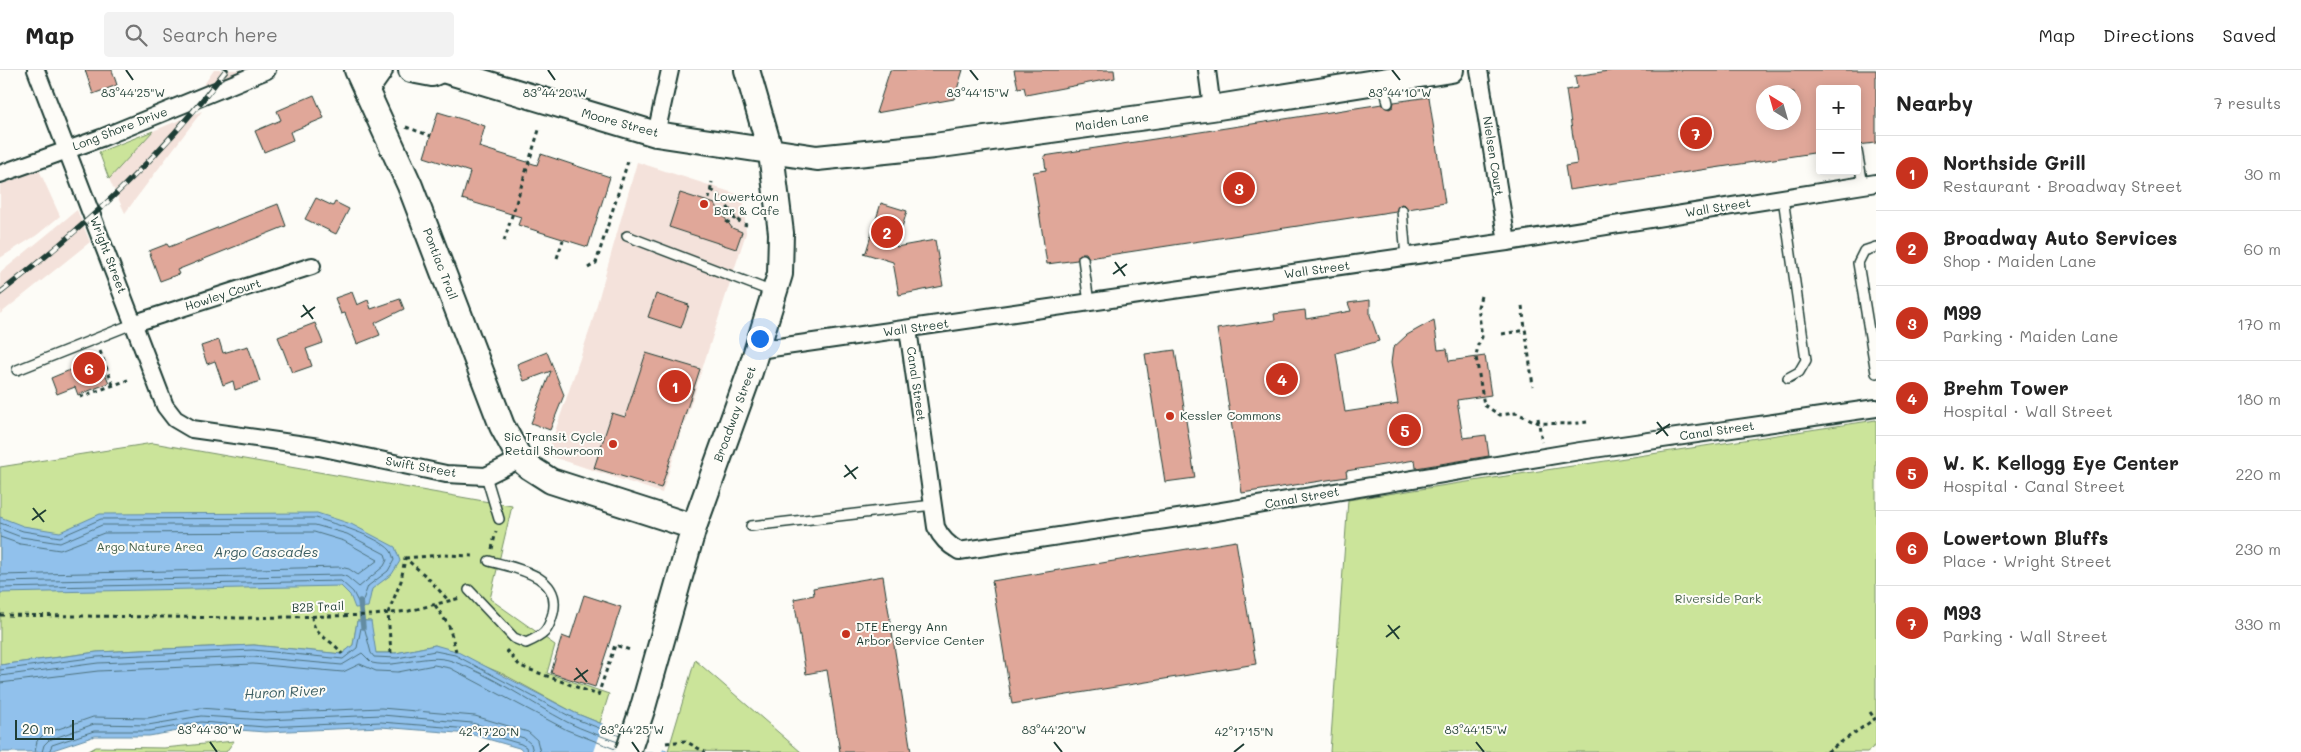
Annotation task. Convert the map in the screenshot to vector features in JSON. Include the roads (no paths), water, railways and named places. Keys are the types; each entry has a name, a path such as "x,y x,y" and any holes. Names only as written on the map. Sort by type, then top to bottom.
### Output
{"main road":[{"path":"361,80 380,70"},
{"name":"Moore Street","path":"411,70 432,74 442,70 656,134 771,153"},
{"name":"Broadway Street","path":"628,752 643,707 694,527 758,350 780,274 782,233 771,153 747,70"},
{"name":"Maiden Lane","path":"771,153 817,158 849,156 1212,108 1386,92 1451,70"},
{"name":"Pontiac Trail","path":"361,80 410,186 502,426 520,459"},
{"path":"520,459 528,467 551,482 694,527"}],"street":[{"name":"Wright Street","path":"36,70 168,412 175,419 192,429"},
{"name":"Long Shore Drive","path":"0,174 67,150 267,70"},
{"path":"656,134 670,70"},
{"path":"1207,70 1212,108"},
{"name":"Nielsen Court","path":"1479,70 1507,242"},
{"name":"Wall Street","path":"758,350 1507,242 1870,184"},
{"name":"Howley Court","path":"134,323 312,266"},
{"name":"Canal Street","path":"908,329 933,505 940,536 950,546 959,550 972,550 1198,515 1580,451 1876,408"},
{"name":"Swift Street","path":"192,429 319,447 446,474 486,476 520,459"}],"lane":[{"path":"1861,161 1870,184"},
{"path":"1783,198 1806,360 1799,372 1788,378"},
{"path":"1402,210 1406,257"},
{"path":"626,236 774,293"},
{"path":"1876,248 1864,251 1858,263 1876,373"},
{"path":"1083,259 1089,303"},
{"path":"16,370 134,323"},
{"path":"486,476 498,519"},
{"path":"751,526 933,505"},
{"path":"469,590 514,638 526,643 543,635 550,623 555,603 549,586 537,575 489,560"}],"water":[{"path":"317,513 351,524 395,547 400,561 392,574 372,589 368,607 355,608 350,595 341,586 0,593 0,517 23,526 60,532 100,514"},
{"name":"Huron River","path":"357,621 371,621 376,653 396,653 435,645 456,651 575,713 671,752 524,752 519,748 470,734 381,727 265,732 201,727 149,736 95,736 47,752 0,752 0,665 97,652 254,645 342,654 353,645"}],"waterway":[{"name":"Argo Cascades","path":"360,601 363,627"}],"railway":[{"path":"0,293 63,242 148,162 175,133 226,70"}],"place":[{"name":"M93","path":"1696,133"},
{"name":"M99","path":"1239,188"},
{"name":"Lowertown Bar & Cafe","path":"704,204"},
{"name":"Broadway Auto Services","path":"887,232"},
{"name":"Lowertown Bluffs","path":"89,368"},
{"name":"Brehm Tower","path":"1282,379"},
{"name":"Northside Grill","path":"675,386"},
{"name":"Kessler Commons","path":"1170,416"},
{"name":"W. K. Kellogg Eye Center","path":"1405,430"},
{"name":"Sic Transit Cycle Retail Showroom","path":"613,444"},
{"name":"DTE Energy Ann Arbor Service Center","path":"846,634"}],"park label":[{"name":"Argo Nature Area","path":"150,547"},
{"name":"Riverside Park","path":"1718,599"}]}
